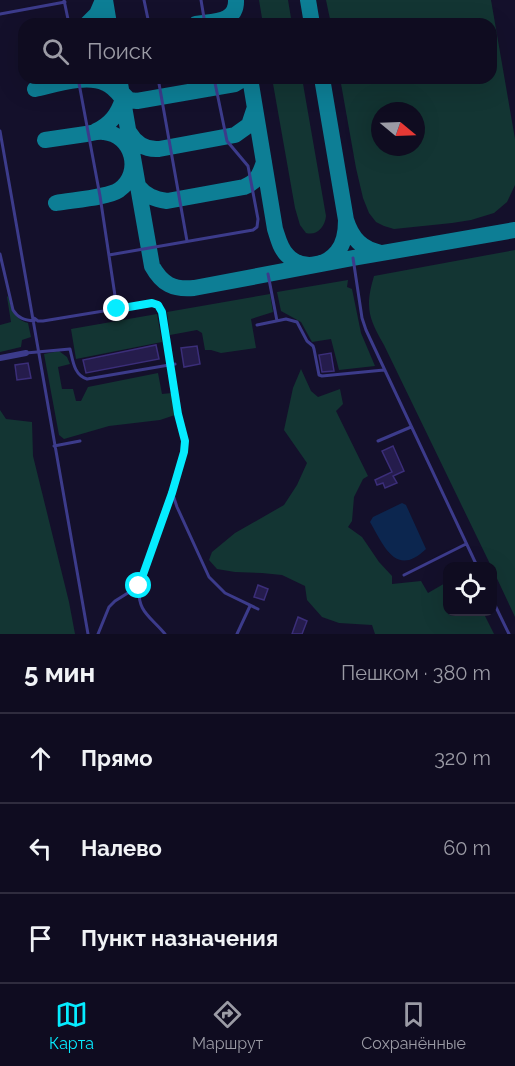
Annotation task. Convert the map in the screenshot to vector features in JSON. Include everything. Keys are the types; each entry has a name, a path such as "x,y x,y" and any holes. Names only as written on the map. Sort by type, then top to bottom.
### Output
{"street":[{"path":"0,358 26,353"}],"lane":[{"path":"144,0 148,18"},
{"path":"201,0 204,18"},
{"path":"0,14 65,1 68,18"},
{"path":"79,84 117,309"},
{"path":"159,84 187,241"},
{"path":"109,255 253,230 257,227 248,166 227,141 215,84"},
{"path":"0,131 88,634"},
{"path":"0,163 6,161"},
{"path":"0,254 13,310 24,320 34,321"},
{"path":"353,258 364,324 371,344 475,562"},
{"path":"268,274 277,321"},
{"path":"0,287 7,286"},
{"path":"33,315 38,321 43,321 152,303 158,305 162,312 178,414 185,441 172,493 139,586 138,599 142,609 165,634"},
{"path":"257,325 286,318 297,322 307,341 313,346 319,375 384,370"},
{"path":"26,353 70,349 77,373 87,379 175,364"},
{"path":"378,441 411,427"},
{"path":"54,446 80,441"},
{"path":"172,493 209,577 225,593 258,609"},
{"path":"404,574 466,544"},
{"path":"98,634 109,607 139,586"},
{"path":"237,634 250,606"},
{"path":"497,609 509,634"}],"green space":[{"path":"259,0 288,0 291,18 262,18"},
{"path":"326,0 491,0 494,18 330,18"},
{"path":"497,35 515,139 515,185 507,202 494,213 471,220 394,229 376,222 369,213 363,198 341,84 497,84"},
{"path":"273,84 303,84 326,216 322,227 317,232 306,233 300,225"},
{"path":"515,250 515,617 497,579 497,562 489,562 374,327 369,304 374,276"},
{"path":"348,280 347,287 352,289 361,333 375,366 339,370 331,339 312,342 301,322 281,311 277,292"},
{"path":"270,294 273,312 251,319 256,348 221,353 205,350 202,333 197,330 170,335 167,312"},
{"path":"8,296 17,316 28,323 31,337 22,340 21,347 0,352 0,325 11,322"},
{"path":"157,314 162,342 76,359 71,329"},
{"path":"59,351 67,357 70,364 58,367 62,389 73,389 76,401 81,401 88,387 158,373 162,394 172,393 175,415 160,420 109,426 64,439 59,435 44,354"},
{"path":"301,369 311,391 318,397 340,389 343,404 336,411 368,476 363,479 354,497 352,521 348,527 362,537 392,576 392,584 421,581 428,593 443,584 443,616 485,616 494,634 375,634 372,625 339,623 322,617 307,600 305,586 282,575 217,569 209,560 212,552 235,533 284,505 297,485 307,463 284,430 293,388"},
{"path":"0,410 6,419 32,422 33,456 75,634 0,634"}],"water":[{"path":"402,503 406,505 426,549 416,557 407,560 399,560 386,549 370,522 373,517"}],"building":[{"path":"156,345 159,359 86,373 83,360"},
{"path":"197,346 200,364 184,367 181,348"},
{"path":"331,353 334,371 322,372 319,355"},
{"path":"28,363 31,378 17,380 15,365"},
{"path":"393,446 404,471 393,476 397,483 385,488 383,483 377,485 375,480 392,472 382,451"},
{"path":"258,585 268,589 264,600 254,597"},
{"path":"298,617 307,621 302,634 292,634"}],"taxiway":[{"path":"93,18 103,0"},
{"path":"105,0 108,18"},
{"path":"226,18 233,13 236,0"},
{"path":"308,0 311,18"},
{"path":"35,89 56,84"},
{"path":"96,131 113,118 123,99 107,84"},
{"path":"120,84 152,266 164,281 174,287 194,288 515,230"},
{"path":"122,93 129,100 137,101 235,84"},
{"path":"251,84 275,229 285,252 292,260 305,265 326,261 342,245 346,220 351,233 363,246 381,253"},
{"path":"323,84 346,220"},
{"path":"129,132 142,145 159,149 235,135 249,125 254,110"},
{"path":"45,140 104,132 122,140 131,156 131,174 119,190 98,197 56,203"},
{"path":"138,186 151,196 167,201 244,187 257,177 264,162"}],"route":[{"path":"117,309 155,303 162,312 178,414 185,441 172,493 139,586"}]}
